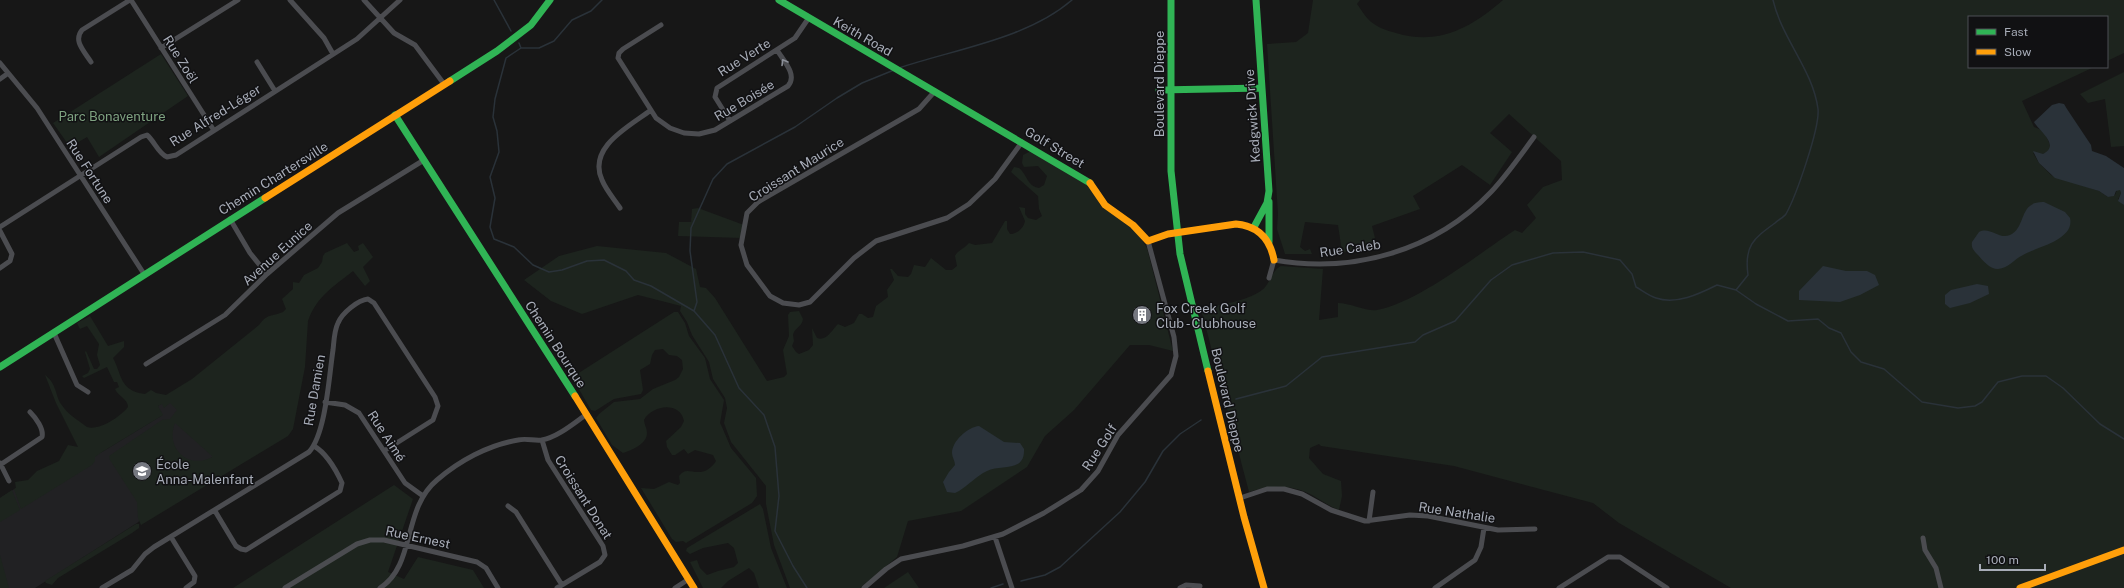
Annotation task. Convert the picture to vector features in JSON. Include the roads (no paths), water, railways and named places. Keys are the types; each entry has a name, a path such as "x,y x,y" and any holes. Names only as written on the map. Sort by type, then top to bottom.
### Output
{"street":[{"name":"Rue Zoël","path":"130,0 213,130"},
{"path":"91,62 78,42 78,36 82,30 130,0"},
{"path":"161,48 238,0"},
{"path":"290,0 324,38 333,54"},
{"path":"364,0 394,33 415,45 444,84"},
{"name":"Rue Alfred-Léger","path":"0,227 141,137 147,135 153,140 162,154 168,157 176,155 362,35 400,0"},
{"name":"Chemin Chartersville","path":"0,367 230,219 488,57 520,35 538,17 550,0"},
{"name":"Keith Road","path":"779,0 808,19 935,91"},
{"name":"Boulevard Dieppe","path":"1171,0 1171,171 1177,232 1188,291 1264,588"},
{"name":"Kedgwick Drive","path":"1254,227 1268,199 1256,0"},
{"name":"Rue Verte","path":"730,121 715,96 716,90 798,35 808,19"},
{"name":"Rue Boisée","path":"661,25 623,49 618,56 620,64 650,110 662,123 684,133 710,132 791,82 791,73 777,50"},
{"path":"256,62 275,91"},
{"name":"Rue Fortune","path":"0,63 7,74 37,108 144,274"},
{"path":"0,78 7,74"},
{"path":"1172,79 1182,90"},
{"path":"1159,90 1262,88"},
{"path":"1171,102 1182,90"},
{"name":"Golf Street","path":"935,91 1091,183 1096,188 1103,203 1137,228 1148,241"},
{"name":"Croissant Maurice","path":"935,91 919,108 758,202 747,213 742,245 747,265 770,296 783,303 799,305 810,302 854,258 876,241 947,218 969,204 995,179 1022,142"},
{"path":"620,208 602,180 599,167 600,156 610,141 650,110"},
{"name":"Chemin Bourque","path":"396,115 587,414 694,588"},
{"name":"Rue Caleb","path":"1274,260 1312,265 1345,264 1388,255 1422,242 1458,220 1484,200 1509,172 1534,137"},
{"name":"Avenue Eunice","path":"146,364 225,315 267,274 338,213 424,160"},
{"path":"1268,199 1269,242 1274,260 1269,278"},
{"path":"230,219 250,253 267,274"},
{"path":"1148,241 1177,232 1236,224 1254,227 1269,242"},
{"path":"0,231 12,254 10,261 0,268"},
{"name":"Rue Golf","path":"864,588 886,569 901,559 963,546 995,537 1035,519 1084,487 1098,471 1118,435 1166,382 1172,372 1176,356 1174,337 1148,241"},
{"name":"Rue Damien","path":"314,446 325,402 338,323 354,306 361,301 368,299 374,303 435,397 438,406 433,420 384,451"},
{"path":"54,333 77,385 88,392"},
{"name":"Rue Aimé","path":"325,402 346,404 359,413 405,483 423,496"},
{"path":"9,482 0,464 42,437 43,433 35,416 30,412"},
{"path":"380,588 391,580 397,570 406,544 414,512 423,496 436,480 482,450 519,439 542,440 557,434 587,414"},
{"name":"Croissant Donat","path":"542,440 548,460 603,546 605,555 600,562 557,588"},
{"path":"102,588 132,570 145,554 302,457 314,446 324,454 342,483 340,491 246,550 236,546 216,511"},
{"name":"Rue Nathalie","path":"1240,498 1267,489 1284,489 1302,494 1330,510 1369,521 1410,515 1428,516 1484,528 1501,530 1535,529"},
{"path":"1369,521 1373,492"},
{"path":"508,506 516,512 562,585"},
{"path":"1435,588 1476,560 1482,547 1484,528"},
{"path":"171,537 195,576 194,582 186,588"},
{"path":"995,537 1012,588"},
{"path":"1923,538 1926,550 1936,568 1940,588"},
{"name":"Rue Ernest","path":"285,588 357,544 370,540 384,540 406,544 477,562 486,568 498,588"},
{"path":"2020,588 2124,550"},
{"path":"1559,588 1608,557 1615,556 1620,557 1665,587"},
{"path":"675,588 689,579"},
{"path":"1180,588 1186,585 1200,586"}],"waterway":[{"path":"494,0 511,31"},
{"path":"602,0 591,11 572,20 554,41 539,48 521,48 506,58 495,99 493,117 497,131 499,152 490,177 495,198 490,227 494,239 514,247 533,265 549,272 562,270 587,261 604,260 626,271 634,280 651,286 694,311 715,335 739,388 764,415 775,447 779,496 775,531 793,566 807,588"},
{"path":"899,68 990,42 1012,34 1054,13 1072,0"},
{"path":"1736,290 1748,275 1747,257 1752,244 1761,234 1785,215 1790,205 1801,178 1818,118 1815,95 1810,81 1783,28 1773,0"},
{"path":"519,43 521,48"},
{"path":"694,311 697,302 690,251 691,228 713,179 727,164 795,127 862,83 894,70"},
{"path":"1236,399 1286,386 1322,357 1415,342 1423,335 1455,321 1491,280 1512,265 1553,253 1583,252 1620,260 1632,274 1636,287 1648,295 1656,298 1664,300 1687,298 1717,285 1736,290 1756,304 1788,321 1818,319 1829,328 1841,333 1851,352 1861,362 1884,369 1922,402 1958,408 1975,406 1982,402 1998,382 2022,376 2046,376 2063,388 2100,424 2124,439"},
{"path":"1021,581 1045,575 1060,567 1120,512 1145,482 1163,451 1180,434 1201,420"},
{"path":"991,588 1003,584"}],"place":[{"name":"Fox Creek Golf Club - Clubhouse","path":"1142,315"},
{"name":"École Anna-Malenfant","path":"142,471"}],"park label":[{"name":"Parc Bonaventure","path":"112,116"}]}
